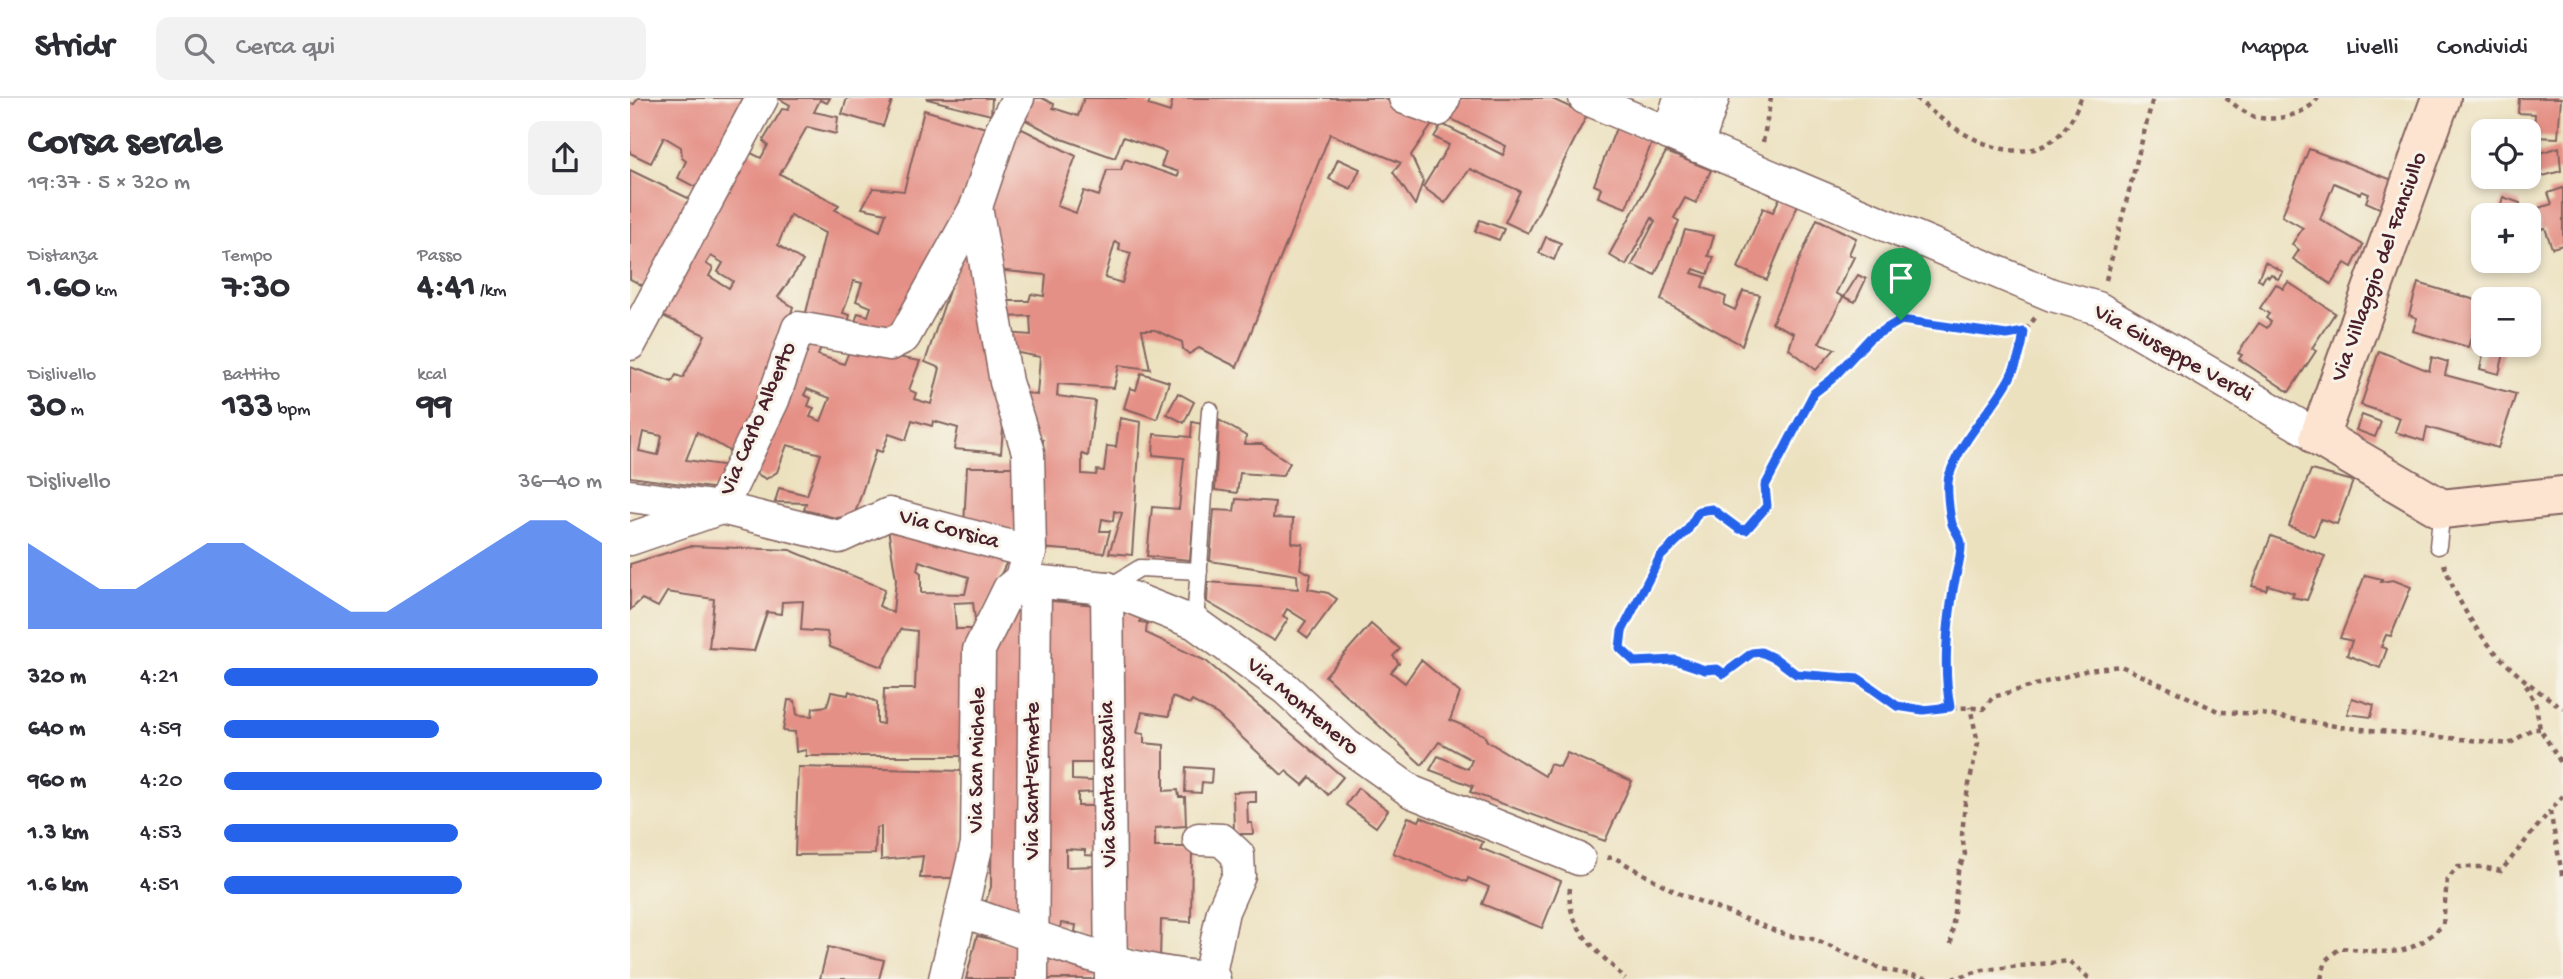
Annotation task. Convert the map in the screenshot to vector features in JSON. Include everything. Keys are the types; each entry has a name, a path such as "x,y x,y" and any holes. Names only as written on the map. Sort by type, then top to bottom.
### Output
{"street":[{"path":"630,344 762,98"},
{"path":"1002,98 1002,129"},
{"path":"976,207 1002,129 1018,98"},
{"path":"1405,98 1438,110 1444,98"},
{"name":"Via Giuseppe Verdi","path":"1585,98 2052,295 2098,308 2442,509"},
{"path":"1681,98 1683,140"},
{"path":"1683,140 1713,98"},
{"name":"Via Villaggio del Fanciullo","path":"2319,437 2441,98"},
{"name":"Via Carlo Alberto","path":"630,496 721,508 773,400 798,328 890,344 904,337 976,207"},
{"name":"Via Sant'Ermete","path":"976,207 1006,382 1028,452 1032,979"},
{"path":"2442,509 2563,496"},
{"path":"630,539 721,508"},
{"name":"Via Corsica","path":"721,508 839,537 889,514 1028,572"},
{"name":"Via Montenero","path":"1028,572 1107,588 1195,623 1286,689 1346,745 1412,792 1579,859"},
{"name":"Via San Michele","path":"945,979 977,844 979,650 1009,589 1028,572"},
{"name":"Via Santa Rosalia","path":"1107,588 1111,971"},
{"path":"963,911 1032,935 1111,971 1211,978 1223,911 1239,875 1238,855 1222,840 1199,839"}],"lane":[{"path":"1195,623 1210,410"},
{"path":"2438,546 2442,509"},
{"path":"1107,588 1140,568 1199,571"}],"path":[{"path":"1755,171 1771,98"},
{"path":"1916,98 1962,133 1986,146 2013,153 2035,149 2057,137 2074,119 2081,98"},
{"path":"2226,98 2255,117 2288,117 2313,105 2318,98"},
{"path":"2098,308 2154,99"},
{"path":"1950,707 1944,676 1947,630 1961,542 1952,524 1948,479 1972,429 1999,400 2013,373 2022,352 2024,332 2052,295"},
{"path":"2024,332 2007,335 1901,320 1870,338 1832,379 1814,393 1765,486 1767,506 1753,525 1746,530 1739,529 1712,509 1699,511 1687,531 1660,557 1620,639 1624,654 1635,662 1675,660 1705,670 1717,669 1724,674 1752,653 1761,652 1796,674 1859,679 1897,706 1923,710 1950,707 1983,709 1993,697 2088,670 2121,666 2220,712 2262,714 2341,727 2509,744 2532,729 2540,729"},
{"path":"2438,546 2451,585 2476,632 2526,684 2563,708"},
{"path":"2526,684 2536,705 2540,729 2563,766"},
{"path":"1951,944 1958,871 1965,854 1962,835 1965,803 1978,743 1969,707"},
{"path":"2321,979 2326,960 2340,948 2368,953 2403,951 2427,940 2443,925 2447,880 2458,867 2482,867 2501,871 2563,796"},
{"path":"2550,811 2563,879"},
{"path":"1625,979 1588,943 1571,909 1571,878 1579,859 1613,857 1678,893 1789,936 1810,938 1882,969 1931,979"},
{"path":"1952,979 1983,970 2069,961 2090,979"}],"building":[{"path":"638,98 745,98 697,188 678,178 686,161 682,158 681,147 664,137 651,163 630,153 630,103 634,104"},
{"path":"778,98 830,98 827,103 820,100 814,112 838,117 836,134 807,127 780,174 839,205 835,210 880,231 886,213 862,208 873,188 904,191 924,110 989,129 934,273 888,337 805,317 825,233 790,215 778,245 803,261 778,297 793,307 761,404 735,454 697,432 686,460 729,466 718,489 630,477 630,367 672,382 676,375 683,378 705,335 654,312 743,149 761,158 768,145 763,141 782,109 788,110 790,105","holes":["711,256 723,263 718,272 733,281 729,288 709,276 713,268 706,264","854,281 862,283 856,301 871,307 868,316 858,313 854,325 848,323 850,315 843,313","643,432 662,436 658,455 639,451"]},
{"path":"847,98 893,98 883,126 842,114"},
{"path":"992,98 991,115 927,99"},
{"path":"1030,98 1042,98 1054,104 1053,108 1078,116 1084,98 1151,98 1148,105 1170,112 1173,98 1382,98 1436,119 1411,155 1423,181 1415,205 1393,172 1401,163 1330,134 1237,367 1199,348 1189,354 1183,349 1182,342 1155,330 1142,330 1150,369 1119,365 1114,388 1058,384 1057,396 1095,401 1088,456 1082,454 1082,474 1096,475 1097,470 1104,471 1107,446 1116,447 1120,418 1141,422 1132,555 1109,553 1122,513 1114,511 1113,521 1102,519 1100,531 1110,531 1104,553 1040,548 1043,440 1033,439 1018,391 1037,395 1040,357 1008,351 1006,333 1031,335 1030,316 1000,317 998,301 1029,301 1031,294 1044,296 1046,275 997,270 988,195 1016,126 1076,156 1057,206 1076,213 1084,191 1099,196 1107,170 1121,170 1125,159 1178,177 1179,172 1161,166 1166,152 1123,137 1115,158 1062,139 1020,117","holes":["1115,242 1120,244 1119,250 1131,253 1122,283 1105,278"]},
{"path":"1458,98 1550,98 1587,115 1528,233 1505,222 1520,191 1470,169 1445,203 1423,187 1449,145 1434,137 1442,124 1503,155 1506,146 1449,118"},
{"path":"2519,98 2561,98 2558,138 2541,137 2541,119 2535,119 2535,114 2518,113"},
{"path":"1616,128 1652,142 1626,208 1598,197 1601,188 1594,185"},
{"path":"2559,147 2561,171 2541,176 2541,153"},
{"path":"2309,149 2398,182 2386,211 2366,202 2369,194 2362,191 2360,194 2334,183 2320,219 2363,245 2352,267 2345,263 2331,284 2293,259 2299,250 2292,244 2303,228 2282,216"},
{"path":"1666,152 1711,170 1696,203 1685,198 1674,218 1679,221 1655,275 1632,265 1655,221 1652,218 1626,265 1609,255"},
{"path":"1338,159 1360,169 1351,189 1329,179"},
{"path":"630,170 690,199 645,287 630,279"},
{"path":"2563,188 2563,245 2552,248 2545,228 2541,229 2541,207 2552,204 2548,193"},
{"path":"1781,195 1799,202 1767,280 1738,268 1763,208 1773,212"},
{"path":"2503,197 2520,203 2501,203"},
{"path":"1817,219 1856,238 1849,254 1854,257 1836,293 1843,297 1819,343 1835,349 1816,370 1789,349 1794,333 1772,323"},
{"path":"1480,220 1504,229 1499,240 1475,231"},
{"path":"1685,230 1714,236 1708,256 1714,257 1708,274 1694,269 1692,273 1706,277 1702,287 1726,297 1724,305 1735,310 1743,291 1760,295 1742,345 1661,300"},
{"path":"1546,237 1561,243 1554,260 1539,253"},
{"path":"964,246 978,247 1003,429 1001,453 954,449 958,428 933,421 932,426 912,420 906,440 889,434 882,452 876,450 854,516 836,518 804,510 806,503 775,502 779,488 807,495 821,454 787,445 777,472 766,479 755,473 809,343 822,345 818,355 844,364 850,349 920,361 909,390 916,393 914,399 931,404 940,368 925,362","holes":["807,389 830,398 821,421 810,417 814,408 808,406 811,398 804,395"]},
{"path":"2265,262 2283,272 2278,279 2271,274 2269,277 2266,275 2262,282 2258,279"},
{"path":"1858,275 1866,279 1855,302 1844,297"},
{"path":"2288,282 2335,313 2312,348 2316,351 2289,392 2239,359 2242,355 2238,353 2259,323 2267,328 2271,322 2266,318 2269,314 2260,308 2276,284 2283,289"},
{"path":"2418,283 2471,299 2471,337 2468,347 2413,331 2417,318 2409,315"},
{"path":"2379,351 2429,371 2432,357 2448,362 2445,375 2516,394 2498,448 2427,427 2424,441 2395,432 2400,418 2361,405"},
{"path":"2483,357 2503,357 2499,374 2480,369"},
{"path":"1141,373 1169,382 1157,419 1124,408 1130,388 1136,390"},
{"path":"1178,393 1194,402 1184,423 1167,414"},
{"path":"2362,415 2381,422 2375,437 2356,430"},
{"path":"1219,420 1246,436 1245,444 1262,444 1290,463 1282,476 1240,473 1237,493 1215,490"},
{"path":"1192,422 1202,424 1190,560 1147,556 1152,507 1179,509 1184,458 1153,455 1154,434 1191,437"},
{"path":"967,467 1014,467 1018,540 964,526"},
{"path":"2311,470 2353,481 2337,524 2321,519 2314,536 2289,526"},
{"path":"1236,499 1275,502 1273,518 1293,519 1292,543 1303,544 1300,569 1311,574 1308,589 1328,593 1337,599 1308,638 1299,631 1306,621 1287,609 1283,616 1288,619 1274,641 1207,602 1208,582 1298,589 1297,575 1210,561 1214,510 1234,511"},
{"path":"887,522 1010,555 976,628 973,602 954,603 956,629 974,629 966,756 806,756 806,750 796,752 795,732 783,731 788,700 795,701 797,715 812,716 813,708 827,706 831,692 848,695 849,691 877,702 877,723 883,724 884,689 915,689 917,631 901,629 882,667 830,647 827,632 801,630 803,601 782,602 781,614 767,612 754,651 709,648 714,599 667,592 658,607 642,599 630,610 630,564 689,546 790,550 885,589 879,606 893,613 896,579","holes":["919,561 969,577 965,594 921,593 921,573 917,570"]},
{"path":"2271,536 2325,556 2307,600 2292,597 2294,593 2268,585 2266,590 2252,586"},
{"path":"2365,575 2382,579 2381,582 2393,580 2411,587 2391,636 2386,635 2381,647 2387,649 2380,668 2347,655 2352,641 2340,638"},
{"path":"1024,598 1024,919 985,904 991,887 993,657 1011,599"},
{"path":"1041,600 1096,605 1098,763 1072,763 1072,780 1093,781 1093,792 1078,793 1078,806 1097,806 1099,856 1085,855 1085,850 1066,849 1066,867 1097,866 1098,939 1075,932 1076,925 1061,923 1060,929 1042,924"},
{"path":"1114,611 1140,614 1140,622 1147,623 1146,633 1206,661 1343,777 1328,795 1310,777 1303,785 1286,771 1282,775 1217,714 1192,701 1190,704 1172,697 1169,716 1142,712 1137,733 1144,734 1144,743 1164,745 1164,791 1178,790 1179,797 1185,797 1186,826 1155,828 1155,847 1192,847 1191,922 1161,920 1160,960 1115,946"},
{"path":"1371,624 1400,649 1393,656 1399,663 1391,672 1405,683 1421,660 1460,693 1450,720 1484,735 1487,741 1545,776 1550,764 1560,767 1567,753 1632,781 1605,841 1470,792 1473,786 1430,770 1438,756 1468,769 1472,760 1439,742 1422,765 1325,676"},
{"path":"2352,698 2374,705 2371,717 2347,714"},
{"path":"798,767 963,771 962,878 920,878 923,856 881,860 881,827 876,828 875,854 795,855"},
{"path":"1186,767 1212,769 1211,783 1202,782 1201,793 1185,792"},
{"path":"1358,788 1388,810 1376,827 1346,805"},
{"path":"1256,791 1256,802 1247,802 1248,823 1252,823 1253,834 1234,834 1233,792"},
{"path":"1408,817 1419,821 1421,817 1483,842 1480,848 1561,881 1542,928 1482,904 1489,887 1468,878 1467,882 1393,853"},
{"path":"977,936 1024,946 1024,979 966,979"},
{"path":"828,947 884,960 879,979 820,979"},
{"path":"1042,952 1098,969 1098,979 1042,979"}],"route":[{"path":"1901,320 2007,335 2024,332 2022,352 2013,373 1999,400 1972,429 1948,479 1952,524 1961,542 1947,630 1944,676 1950,707 1923,710 1897,706 1859,679 1796,674 1761,652 1752,653 1747,660 1724,674 1717,669 1705,670 1675,660 1642,663 1629,659 1620,648 1622,631 1660,557 1687,531 1692,518 1699,511 1712,509 1739,529 1746,530 1753,525 1767,506 1763,493 1765,486 1791,432 1814,393 1832,379 1870,338 1901,320"}]}
